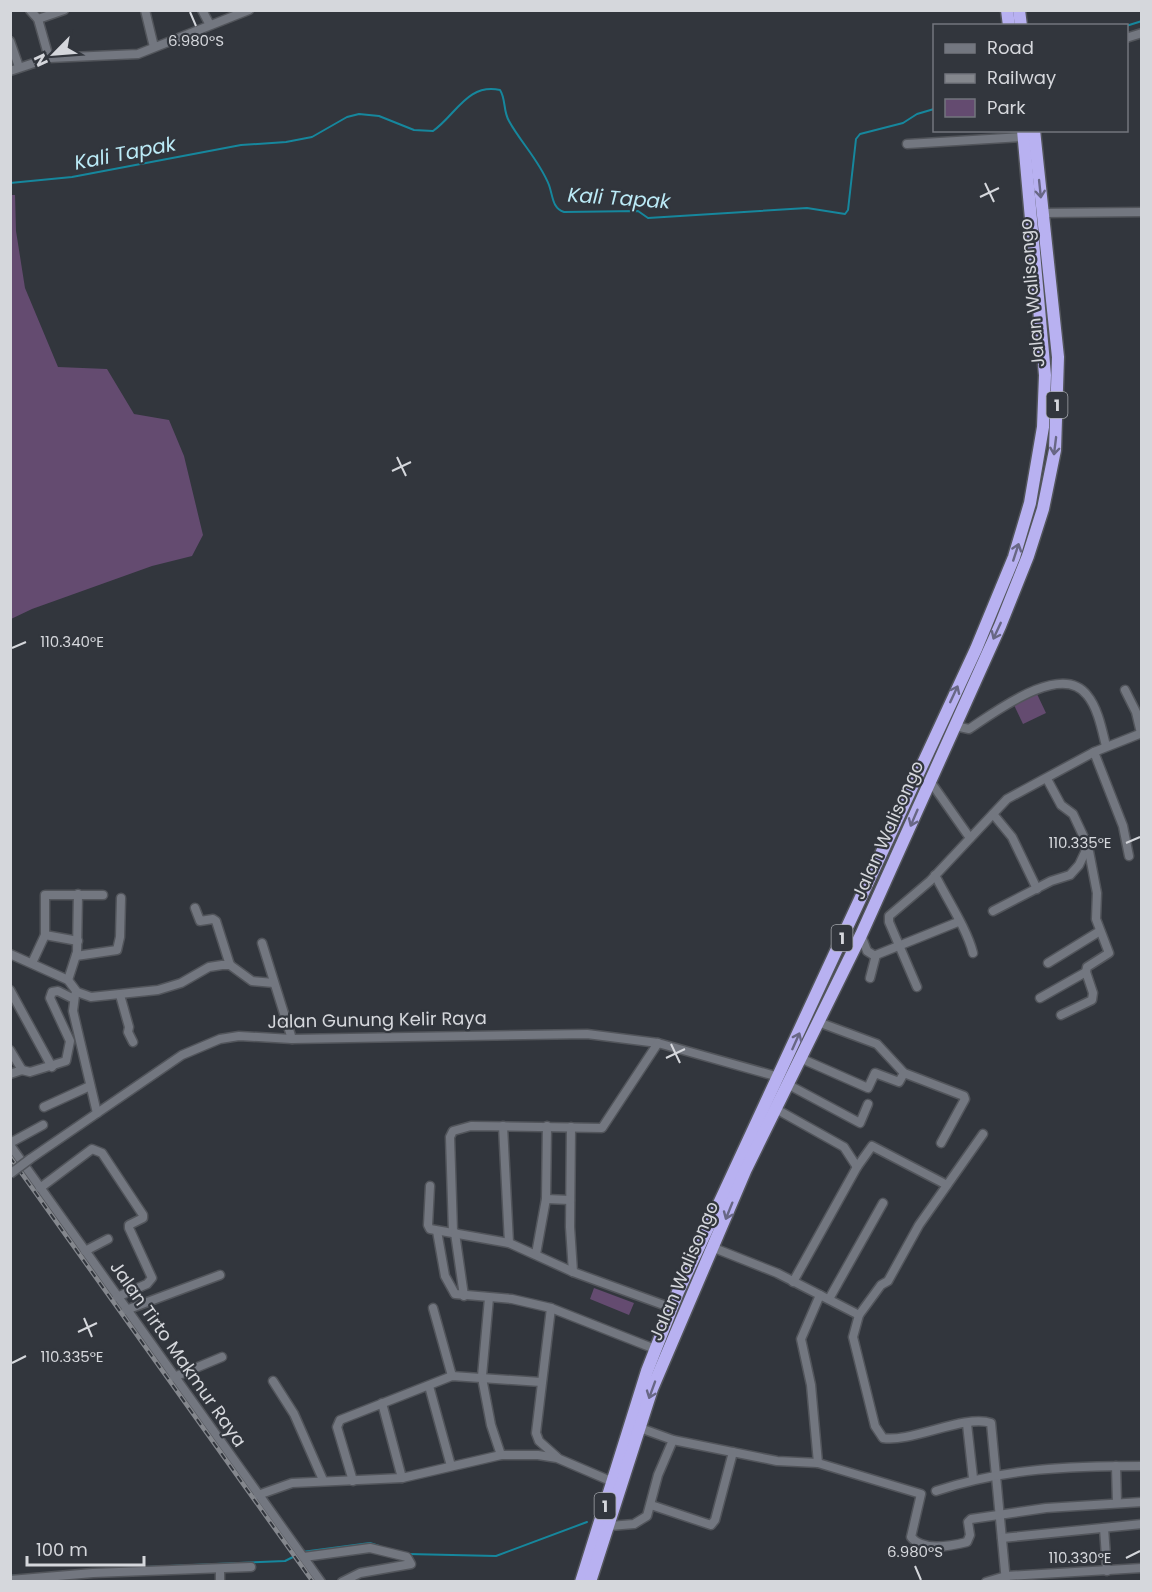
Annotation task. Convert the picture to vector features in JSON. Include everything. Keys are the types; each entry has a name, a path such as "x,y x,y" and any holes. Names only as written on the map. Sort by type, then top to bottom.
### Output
{"highway":[{"name":"Jalan Walisongo","path":"581,1581 610,1526 652,1389 746,1170 776,1108 783,1080 800,1058 861,935 1028,556 1043,509 1055,450 1058,357 1043,213 1027,133"},
{"name":"Jalan Walisongo","path":"590,1581 592,1563 613,1482 655,1349 672,1308 783,1080 1005,583 1030,503 1043,427 1045,375 1027,133"}],"street":[{"path":"30,10 38,19 50,58"},
{"path":"38,19 64,10"},
{"path":"145,10 154,47"},
{"path":"202,10 210,25"},
{"path":"10,41 15,69 50,58 123,56 154,47 249,10"},
{"path":"907,144 1027,133"},
{"path":"1043,213 1142,212"},
{"path":"955,726 969,729 1034,690 1064,683 1081,688 1089,698 1106,746"},
{"path":"917,987 889,922 889,916 935,875 1008,799 1106,746 1141,733 1136,711 1125,690"},
{"path":"1094,752 1123,826 1129,856"},
{"path":"1047,779 1060,805 1073,814 1089,846 1095,870 1096,919 1109,953 1087,967 1086,972 1093,993 1092,1000 1061,1015"},
{"path":"930,781 970,838"},
{"path":"993,814 1012,837 1037,889"},
{"path":"993,911 1070,875 1079,866 1089,846"},
{"path":"935,875 968,937 973,953"},
{"path":"32,963 45,935 44,897 48,894 103,895"},
{"path":"68,980 78,941 78,894"},
{"path":"76,956 117,950 120,937 121,898"},
{"path":"195,908 200,921 213,919 216,921 230,965 252,981 274,983"},
{"path":"875,956 958,922"},
{"path":"1048,963 1100,931"},
{"path":"45,935 78,941"},
{"path":"861,935 867,951 875,956"},
{"path":"262,943 292,1039"},
{"path":"10,954 68,980 75,996 73,1011 97,1113"},
{"path":"870,978 875,956"},
{"path":"10,1074 22,1070 30,1072 52,1067 66,1061 70,1041 52,1004 51,994 58,991 75,996 91,997 158,990 209,968 230,965"},
{"path":"1040,998 1086,972"},
{"path":"10,990 52,1067"},
{"path":"120,995 129,1027 128,1032 133,1042"},
{"path":"818,1022 877,1044 904,1073 964,1096 941,1143"},
{"name":"Jalan Gunung Kelir Raya","path":"10,1174 199,1046 239,1036 292,1039 587,1034 658,1043 783,1080 860,1123 868,1104"},
{"path":"468,1296 454,1232 451,1133 471,1126 602,1128 658,1043"},
{"path":"10,1050 22,1070"},
{"path":"800,1058 868,1088 875,1073 899,1082 904,1073"},
{"path":"44,1107 90,1086"},
{"path":"776,1108 846,1150 857,1167"},
{"path":"10,1144 43,1125"},
{"path":"503,1126 509,1243"},
{"path":"536,1254 546,1199 547,1126"},
{"path":"571,1126 570,1200 573,1272"},
{"path":"983,1134 919,1225 888,1281 881,1285 859,1315 853,1337 875,1426 883,1438 895,1440 926,1430 992,1423 1006,1579"},
{"name":"Jalan Tirto Makmur Raya","path":"10,1144 321,1581"},
{"path":"793,1282 857,1167 871,1147 875,1145 946,1185"},
{"path":"40,1188 92,1149 102,1153 143,1215 129,1226 152,1278 147,1284 117,1297"},
{"path":"430,1186 428,1226 436,1230 509,1243 573,1272 672,1308"},
{"path":"546,1199 570,1200"},
{"path":"829,1299 883,1203"},
{"path":"436,1230 445,1276 450,1290 455,1294 512,1299 551,1308 655,1349"},
{"path":"85,1251 108,1239"},
{"path":"714,1248 777,1273 859,1315"},
{"path":"126,1310 220,1275"},
{"path":"818,1463 811,1385 801,1340 820,1295"},
{"path":"489,1298 482,1380 490,1425 501,1455"},
{"path":"433,1308 452,1376"},
{"path":"551,1308 536,1433 539,1441 557,1458"},
{"path":"174,1377 222,1356"},
{"path":"353,1481 337,1427 340,1420 452,1376 482,1380 541,1382"},
{"path":"273,1382 294,1414 323,1480"},
{"path":"429,1386 451,1466"},
{"path":"382,1403 402,1478"},
{"path":"967,1424 973,1478"},
{"path":"640,1428 673,1440 777,1461 818,1463 921,1494 911,1537 920,1543 948,1547 969,1539 969,1520 1046,1508 1142,1502"},
{"path":"610,1526 643,1521 651,1505 658,1475 673,1440"},
{"path":"651,1505 711,1525 715,1520 734,1452"},
{"path":"258,1495 292,1483 402,1478 501,1455 538,1455 557,1458 613,1482"},
{"path":"1116,1466 1117,1503"},
{"path":"936,1491 973,1478 1025,1469 1142,1466"},
{"path":"1002,1538 1142,1524"},
{"path":"1104,1528 1107,1570"},
{"path":"302,1553 370,1548 407,1557 411,1564 360,1573 342,1581"},
{"path":"10,1580 93,1573 250,1567"},
{"path":"986,1581 1142,1568"},
{"path":"220,1569 220,1581"}],"green space":[{"path":"11,195 15,195 16,231 25,288 58,367 107,369 134,414 169,420 184,456 203,535 192,556 152,566 32,609 11,619"},
{"path":"1037,694 1046,713 1023,724 1014,705"},
{"path":"594,1288 634,1303 629,1315 590,1299"}],"waterway":[{"name":"Kali Tapak","path":"1128,25 1142,21"},
{"name":"Kali Tapak","path":"10,183 72,177 241,145 286,142 312,137 347,117 359,114 379,116 414,130 433,131 470,96 489,89 500,90 509,121 545,176 555,205 564,212 638,211 648,218 807,208 845,214 848,210 856,139 860,134 903,123 917,114 933,109"},
{"path":"408,1554 496,1556 587,1522"},
{"path":"302,1552 370,1543 379,1546"},
{"path":"124,1568 285,1561 297,1555"},
{"path":"10,1576 23,1575"}],"railway":[{"path":"10,1157 313,1582"}]}
